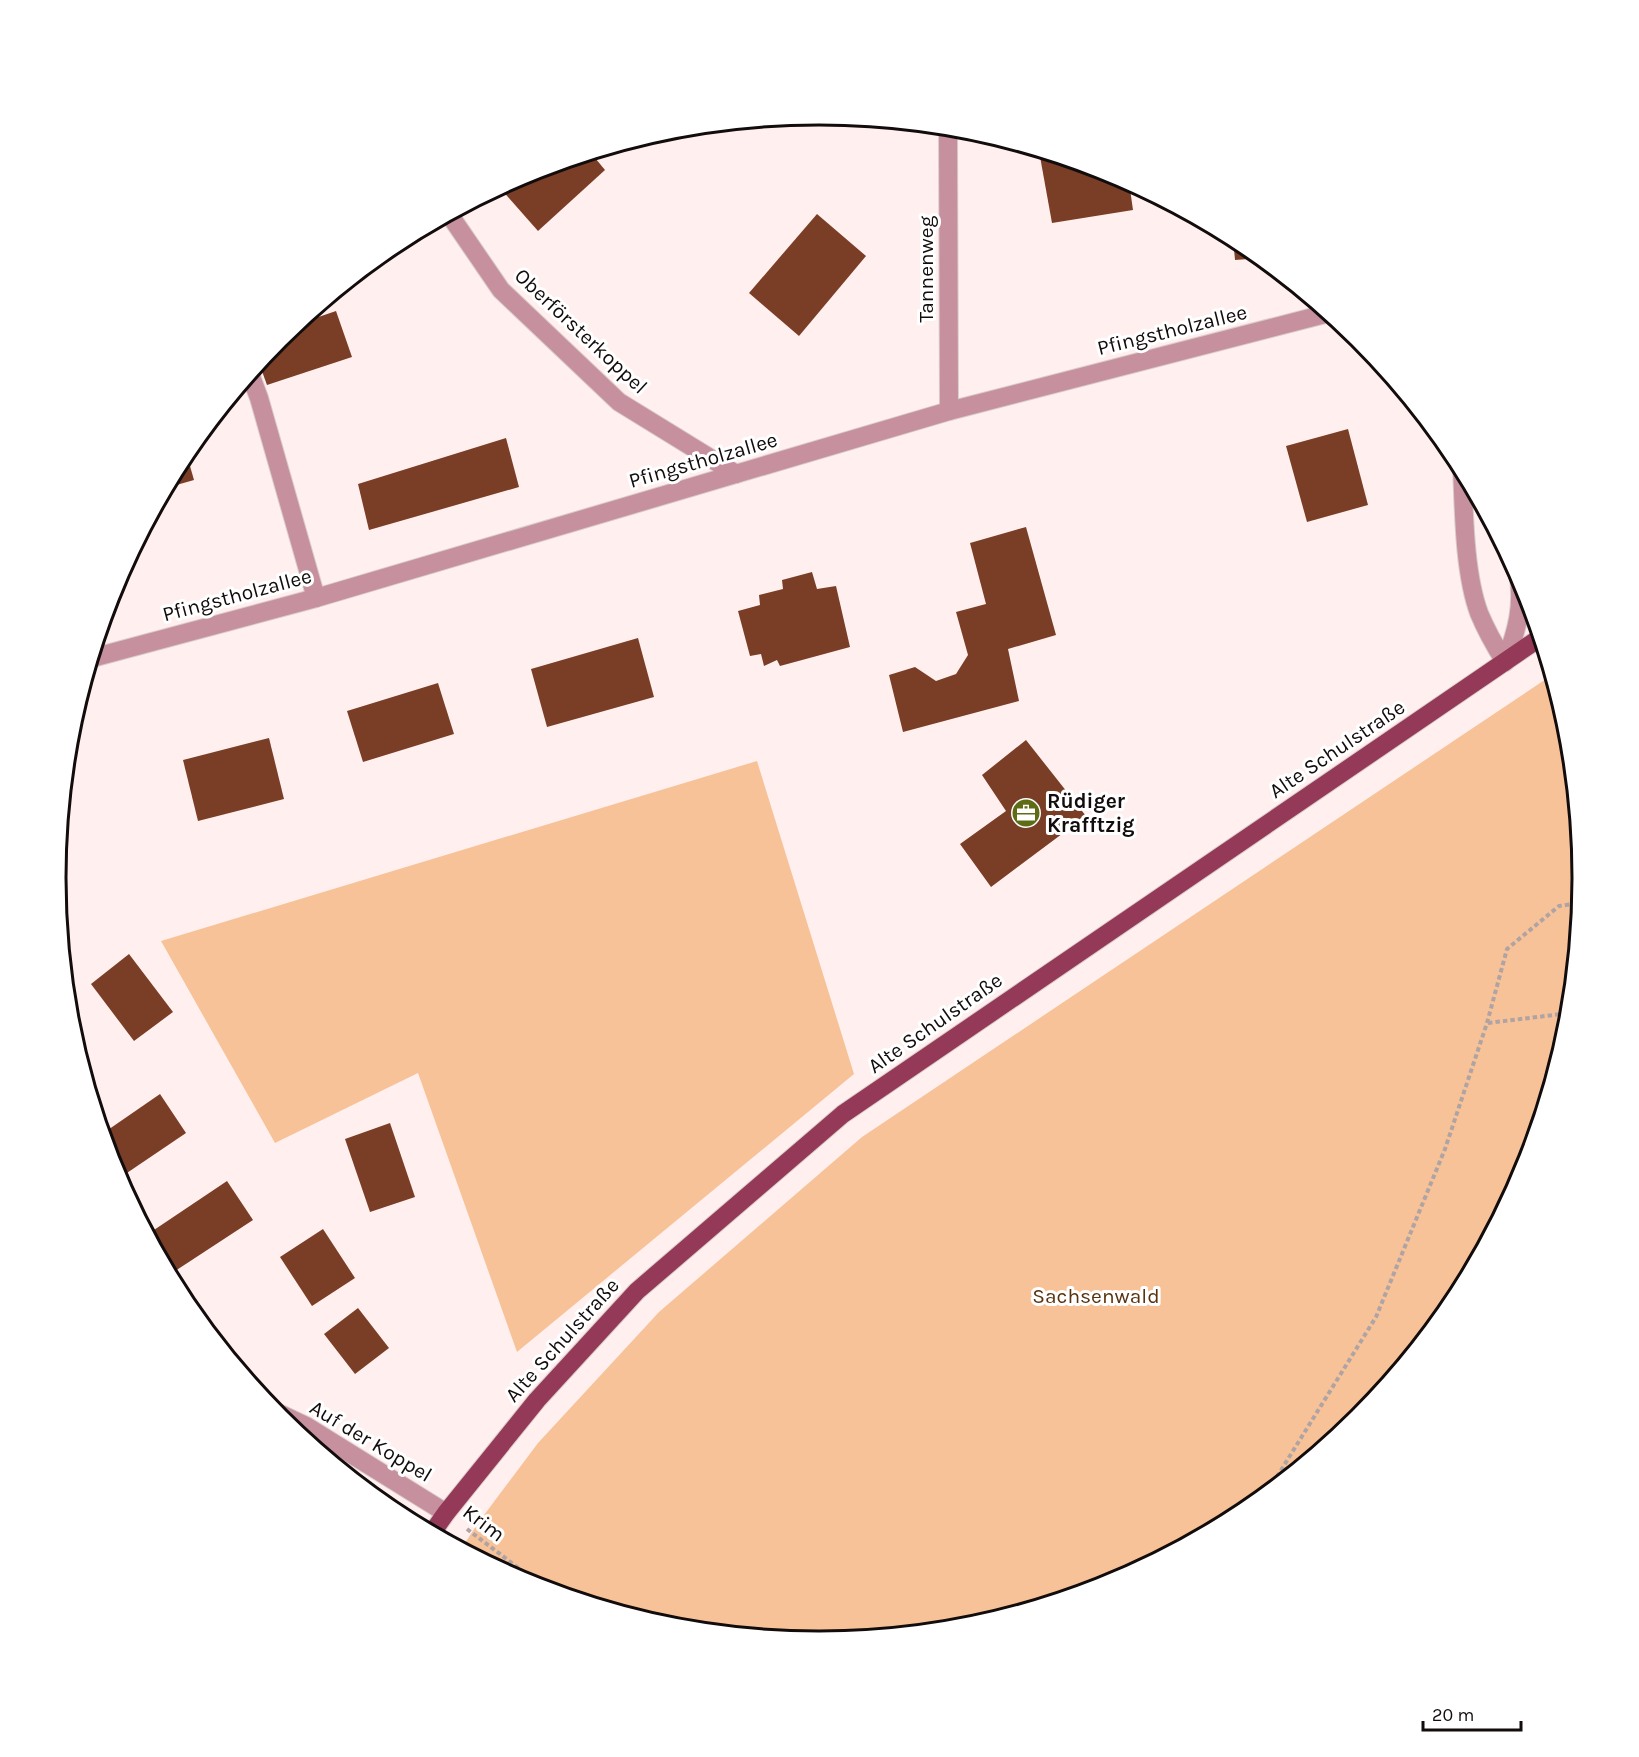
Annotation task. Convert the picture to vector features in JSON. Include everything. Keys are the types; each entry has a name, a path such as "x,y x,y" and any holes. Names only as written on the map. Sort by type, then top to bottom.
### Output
{"main road":[{"name":"Alte Schulstraße","path":"436,1527 537,1400 637,1291 843,1114 1535,641"}],"street":[{"name":"Tannenweg","path":"948,136 949,411"},
{"name":"Oberförsterkoppel","path":"453,220 501,290 619,402 736,474"},
{"name":"Pfingstholzallee","path":"100,656 316,598 949,411 1320,315"},
{"path":"253,382 260,398 316,598"},
{"path":"1463,488 1467,544 1479,612 1505,662"},
{"path":"1505,662 1519,622 1521,603"},
{"name":"Auf der Koppel","path":"317,1440 446,1513"}],"path":[{"path":"1277,1477 1376,1317 1445,1149 1487,1023 1507,949 1559,906 1572,904"},
{"path":"1487,1023 1561,1014"},
{"name":"Krim","path":"446,1513 521,1570"}],"green space":[{"name":"Sachsenwald","path":"1546,679 1559,731 1567,780 1573,878 1567,977 1559,1026 1533,1121 1516,1167 1495,1212 1446,1297 1386,1375 1316,1445 1278,1476 1238,1505 1196,1531 1108,1575 1015,1606 967,1618 918,1626 820,1632 721,1626 672,1618 577,1592 531,1575 465,1543 538,1443 659,1312 862,1137"},
{"path":"757,761 854,1074 517,1352 418,1073 275,1143 161,941"}],"building":[{"path":"596,159 605,170 538,231 505,194 531,182"},
{"path":"1040,159 1108,182 1130,192 1133,210 1052,223"},
{"path":"817,214 866,256 799,336 749,293"},
{"path":"1234,250 1248,259 1235,260"},
{"path":"336,311 352,357 267,385 262,372 317,317"},
{"path":"1348,429 1368,505 1307,522 1286,446"},
{"path":"506,438 519,487 369,530 358,484"},
{"path":"190,465 194,480 178,485"},
{"path":"1026,527 1056,635 1008,649 1019,701 903,732 889,675 915,667 936,681 956,674 968,655 956,612 986,604 970,543"},
{"path":"812,572 817,589 836,586 850,647 780,666 777,660 764,666 761,654 750,656 738,611 760,605 759,595 783,589 782,580"},
{"path":"638,638 654,697 547,727 531,669"},
{"path":"438,683 454,734 363,762 347,711"},
{"path":"269,738 284,799 198,821 183,760"},
{"path":"1026,740 1086,816 991,887 960,844 1006,811 982,775"},
{"path":"129,954 173,1012 134,1041 91,984"},
{"path":"160,1094 186,1133 126,1174 109,1129"},
{"path":"390,1123 415,1197 370,1212 345,1139"},
{"path":"227,1181 253,1220 176,1270 154,1230"},
{"path":"323,1229 355,1278 312,1306 280,1257"},
{"path":"358,1308 389,1348 355,1374 324,1334"}],"place":[{"name":"Rüdiger Krafftzig","path":"1026,813"}]}
